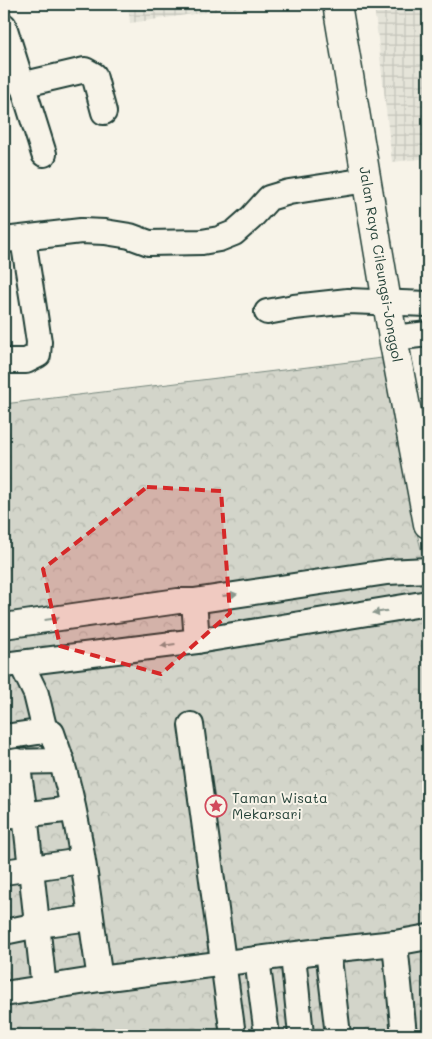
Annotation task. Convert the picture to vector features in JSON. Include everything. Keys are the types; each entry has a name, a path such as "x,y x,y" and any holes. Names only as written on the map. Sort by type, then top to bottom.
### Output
{"main road":[{"name":"Jalan Raya Cileungsi-Jonggol","path":"337,4 393,338 428,524"}],"street":[{"path":"4,26 44,154"},
{"path":"22,85 85,70 89,71 94,75 104,112"},
{"path":"4,361 31,360 38,355 39,349 14,239 81,231 130,236 149,243 202,242 219,239 234,233 269,198 290,192 367,180"},
{"path":"267,312 348,301 428,304"},
{"path":"393,338 428,334"},
{"path":"4,626 178,601 194,601 387,572 428,570"},
{"path":"194,601 197,641"},
{"path":"13,664 197,641 428,603"},
{"path":"13,664 36,694 45,731"},
{"path":"191,725 233,1035"},
{"path":"4,737 45,731 52,733 62,760 73,809 100,979"},
{"path":"44,988 31,868 14,816 10,762 62,760"},
{"path":"14,816 73,809"},
{"path":"4,872 82,861"},
{"path":"4,932 90,918"},
{"path":"4,994 100,979 395,943 428,937"},
{"path":"395,943 404,1035"},
{"path":"328,950 338,1035"},
{"path":"294,955 301,1035"},
{"path":"257,959 267,1035"}],"highlighted area":[{"path":"147,487 221,491 230,613 161,674 60,646 43,569"}],"shaded area":[{"path":"128,4 264,4 130,23"},
{"path":"374,4 428,4 428,158 392,162"}],"green space":[{"name":"Taman Wisata Mekarsari","path":"382,358 412,513 428,577 428,1035 4,1035 4,404"}],"place":[{"name":"Taman Wisata Mekarsari","path":"216,806"}]}
